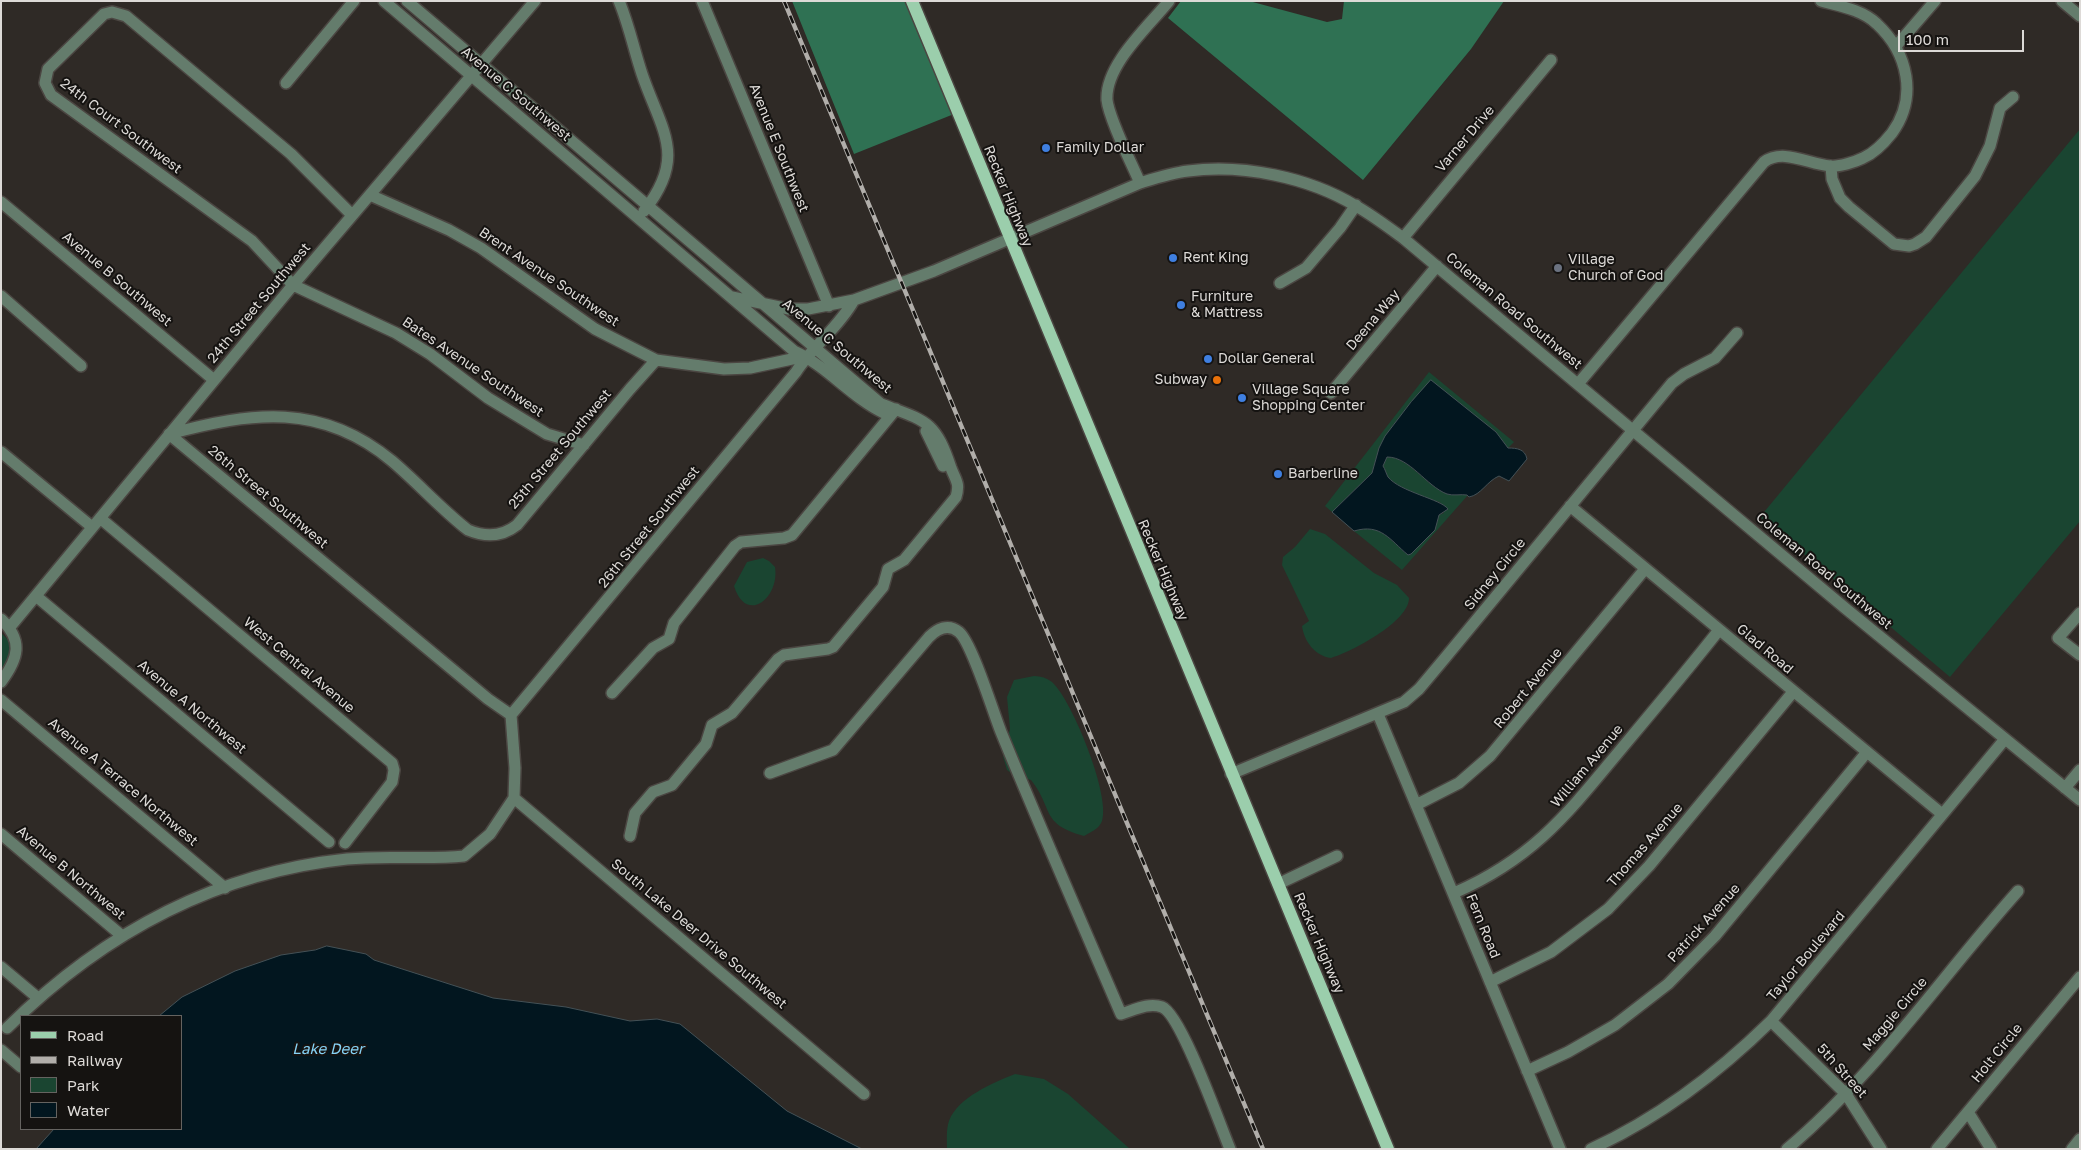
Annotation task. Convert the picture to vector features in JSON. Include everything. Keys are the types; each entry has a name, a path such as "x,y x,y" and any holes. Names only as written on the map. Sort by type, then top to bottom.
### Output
{"main road":[{"name":"Recker Highway","path":"912,1 1008,237 1388,1149"}],"street":[{"path":"286,83 354,1"},
{"name":"Avenue C Southwest","path":"384,1 794,351 810,352"},
{"name":"Avenue C Southwest","path":"407,1 762,302 810,352 862,401 894,413 921,427 928,433 956,497 904,560 888,568 883,587 833,647 828,650 784,655 773,663 732,714 715,722 710,729 706,744 672,785 654,792 635,814 630,836"},
{"name":"24th Street Southwest","path":"10,627 293,285 482,66 535,1"},
{"path":"619,1 642,73 661,119 669,151 665,175 656,194 638,218"},
{"name":"Avenue E Southwest","path":"702,1 828,306"},
{"path":"1140,183 1107,101 1110,79 1124,56 1169,1"},
{"path":"1578,384 1764,162 1771,157 1782,155 1831,166 1869,155 1889,137 1900,121 1906,102 1908,86 1907,76 1897,45 1876,23 1865,15 1821,1"},
{"path":"1897,45 1935,1"},
{"path":"2062,1 2080,16"},
{"name":"24th Court Southwest","path":"293,285 252,241 51,95 45,82 48,69 104,14 112,12 126,16 291,154 352,215"},
{"name":"Varner Drive","path":"1403,238 1551,60"},
{"path":"1831,166 1840,198 1848,207 1894,244 1910,246 1926,237 1975,176 1990,146 2000,108 2013,96"},
{"name":"Coleman Road Southwest","path":"732,297 789,309 828,306 854,300 934,271 1008,237 1140,183 1189,170 1232,170 1288,179 1326,191 1356,205 1403,238 2080,800"},
{"name":"Brent Avenue Southwest","path":"370,195 448,230 480,248 595,329 656,360 724,369 750,368 810,352"},
{"name":"Avenue B Southwest","path":"1,202 214,380"},
{"path":"1280,283 1306,268 1340,228 1356,205"},
{"name":"Deena Way","path":"1331,393 1437,266"},
{"name":"Bates Avenue Southwest","path":"293,285 396,333 499,405 547,434 584,444"},
{"path":"1,296 82,366"},
{"path":"810,352 848,310 854,300"},
{"name":"Sidney Circle","path":"1232,774 1378,714 1404,702 1419,689 1677,378 1715,358 1737,333"},
{"name":"26th Street Southwest","path":"169,434 488,699 511,715 624,581 796,372 810,352"},
{"name":"25th Street Southwest","path":"202,426 248,417 277,415 321,422 364,441 386,456 458,522 477,534 499,534 517,525 656,360"},
{"path":"169,434 202,426 193,416 191,408"},
{"path":"612,694 653,648 669,639 674,623 735,546 741,542 784,538 792,534 894,413"},
{"name":"West Central Avenue","path":"1,452 96,523 392,763 394,770 392,782 344,843"},
{"name":"Glad Road","path":"1570,506 1942,814"},
{"name":"Robert Avenue","path":"1416,805 1459,783 1490,756 1646,569"},
{"name":"Avenue A Northwest","path":"36,596 329,842"},
{"path":"2080,613 2058,638 2080,655"},
{"path":"1,619 10,627 15,638 16,656 11,669 1,682"},
{"path":"770,774 832,750 938,628 948,627 958,631 968,647 1004,739 1121,1014 1151,1005 1164,1007 1173,1014 1184,1034 1230,1149"},
{"name":"William Avenue","path":"1454,892 1489,877 1511,863 1554,827 1719,630"},
{"name":"Thomas Avenue","path":"1490,982 1551,952 1608,909 1649,866 1793,692"},
{"name":"Avenue A Terrace Northwest","path":"1,700 225,888"},
{"name":"Fern Road","path":"1378,714 1560,1149"},
{"path":"20,1015 75,967 121,935 164,912 225,888 272,874 328,861 464,856 490,834 514,798 515,768 511,715"},
{"name":"Taylor Boulevard","path":"1591,1149 1630,1129 1681,1097 1738,1053 1771,1021 2005,739"},
{"name":"Patrick Avenue","path":"1527,1071 1568,1052 1615,1024 1668,984 1715,936 1867,752"},
{"path":"2065,788 2080,770"},
{"name":"South Lake Deer Drive Southwest","path":"514,798 864,1094"},
{"name":"Avenue B Northwest","path":"1,834 121,935"},
{"path":"328,861 329,842 344,843 349,849 350,859"},
{"path":"1278,884 1337,856"},
{"name":"Maggie Circle","path":"1787,1149 1846,1094 2018,891"},
{"path":"1,967 38,998"},
{"name":"Holt Circle","path":"1937,1149 2080,977"},
{"path":"7,1028 20,1015"},
{"name":"5th Street","path":"1771,1021 1846,1094 1881,1149"},
{"path":"1,1050 20,1066"},
{"path":"1968,1112 1990,1149"},
{"path":"2072,1149 2080,1139"}],"green space":[{"path":"792,1 907,2 954,114 854,154"},
{"path":"1181,1 1249,1 1327,22 1342,19 1344,1 1504,1 1471,49 1363,180 1168,18"},
{"path":"2080,129 2080,521 1950,677 1760,517"},
{"path":"1429,372 1514,442 1508,448 1496,432 1431,381 1393,425 1379,448 1372,473 1332,512 1325,506"},
{"path":"1387,457 1404,462 1433,485 1450,495 1468,495 1402,570 1354,531 1374,529 1411,554 1435,530 1439,515 1444,513 1440,502 1412,493 1392,481 1383,466"},
{"path":"1310,529 1325,534 1374,573 1397,585 1409,598 1400,617 1390,626 1364,643 1331,658 1315,651 1305,637 1302,626 1309,621 1282,565 1283,557 1295,547"},
{"path":"763,558 775,567 772,589 761,603 754,605 746,604 739,598 734,586 747,562"},
{"path":"1,633 9,643 11,652 1,674"},
{"path":"1039,676 1052,682 1060,692 1079,727 1095,771 1101,791 1102,821 1097,828 1084,836 1060,826 1054,821 1031,780 1014,775 1007,770 1003,756 1010,729 1007,697 1014,680"},
{"path":"1015,1074 1044,1079 1068,1094 1130,1149 947,1149 948,1124 960,1105 977,1092"}],"water":[{"path":"1431,380 1496,432 1508,448 1520,450 1527,459 1509,481 1499,476 1477,494 1469,497 1467,495 1447,494 1432,485 1403,462 1387,457 1383,466 1388,477 1401,487 1444,505 1448,509 1439,515 1435,530 1408,555 1384,534 1371,529 1354,531 1332,512 1372,473 1379,448 1385,436"},
{"name":"Lake Deer","path":"327,946 366,954 374,960 493,998 566,1007 630,1021 657,1019 680,1024 787,1111 862,1149 36,1149 53,1130 182,1130 182,1015 160,1015 182,997 235,971 281,955 315,950"}],"railway":[{"path":"784,1 1263,1149"}],"place":[{"name":"Family Dollar","path":"1046,148"},
{"name":"Rent King","path":"1173,258"},
{"name":"Village Church of God","path":"1558,268"},
{"name":"Furniture & Mattress","path":"1181,305"},
{"name":"Dollar General","path":"1208,359"},
{"name":"Subway","path":"1217,380"},
{"name":"Village Square Shopping Center","path":"1242,398"},
{"name":"Barberline","path":"1278,474"}]}
